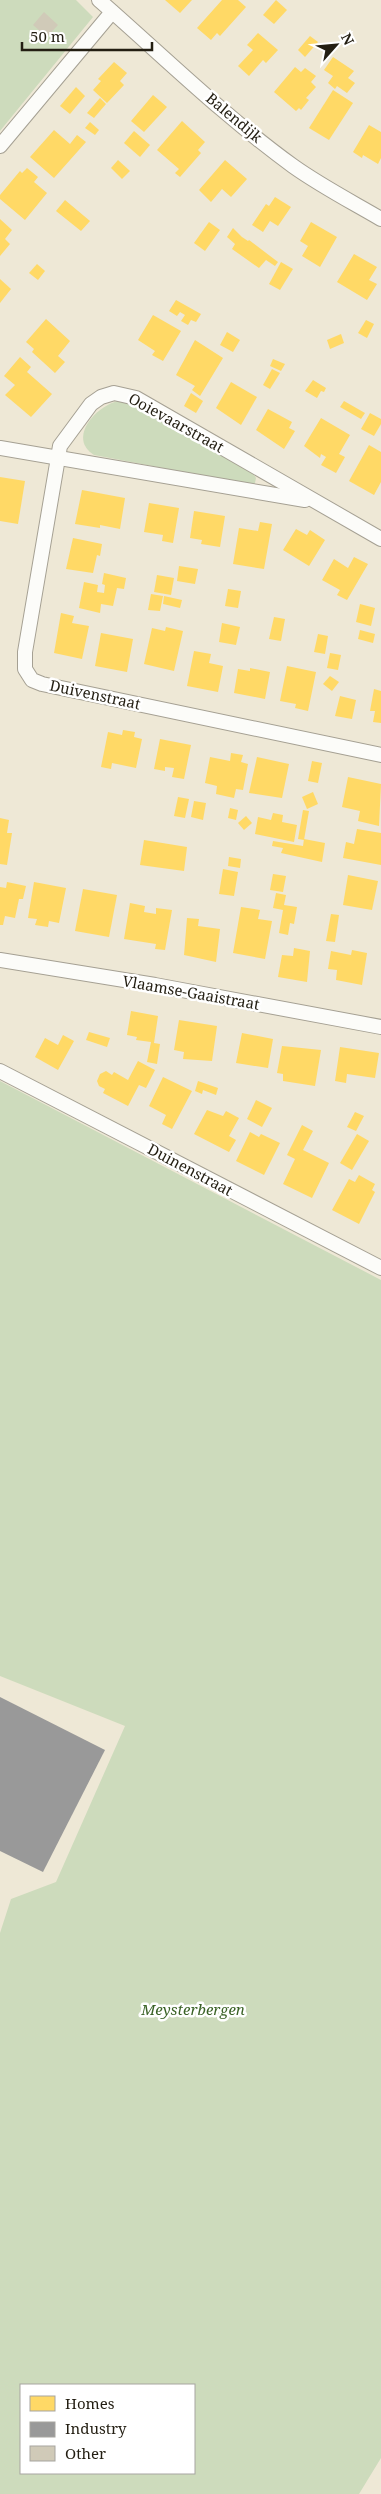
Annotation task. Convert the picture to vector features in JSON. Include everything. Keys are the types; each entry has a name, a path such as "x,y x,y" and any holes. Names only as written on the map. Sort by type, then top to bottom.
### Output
{"street":[{"name":"Balendijk","path":"99,0 226,114 255,137 294,167 381,219"},
{"path":"0,146 112,12"},
{"name":"Ooievaarstraat","path":"58,458 60,446 91,404 101,397 124,394 136,398 381,539"},
{"name":"Ooievaarstraat","path":"0,448 314,501"},
{"name":"Duivenstraat","path":"58,458 25,652 25,669 32,680 381,755"},
{"name":"Vlaamse-Gaaistraat","path":"0,960 155,985 381,1027"},
{"name":"Duinenstraat","path":"0,1071 381,1268"}],"green space":[{"path":"0,0 76,0 93,17 0,131"},
{"path":"118,401 132,402 253,473 256,478 255,483 248,484 94,455 86,448 83,440 84,432 88,424 101,409"},
{"name":"Meysterbergen","path":"0,1081 381,1280 381,2458 359,2494 0,2494 0,1933 11,1899 56,1882 125,1726 0,1676"}],"building: Homes":[{"path":"165,0 192,0 180,13"},
{"path":"222,0 238,0 246,7 220,36 217,33 211,40 197,28"},
{"path":"276,0 287,10 274,24 263,15"},
{"path":"258,33 278,50 266,63 263,60 249,76 238,66 253,50 247,45"},
{"path":"310,36 318,42 305,57 298,50"},
{"path":"333,57 354,71 348,78 355,83 347,93 337,86 335,89 328,83 333,76 324,70"},
{"path":"114,62 127,73 120,81 124,85 107,103 93,90 101,81 98,79"},
{"path":"295,67 301,72 305,68 316,76 311,82 316,87 306,98 309,100 301,110 299,108 296,111 274,92"},
{"path":"76,87 85,96 70,114 60,106"},
{"path":"333,90 353,103 329,140 309,128"},
{"path":"153,95 167,107 144,132 131,121"},
{"path":"100,98 106,104 94,118 87,113"},
{"path":"182,121 205,142 198,150 201,153 180,177 175,173 179,169 157,150"},
{"path":"90,122 99,130 95,135 85,128"},
{"path":"369,125 381,132 381,158 378,164 363,155 362,158 353,152"},
{"path":"54,130 70,144 77,135 86,142 54,178 30,157"},
{"path":"134,131 150,145 140,157 124,143"},
{"path":"118,160 130,171 122,179 111,168"},
{"path":"225,160 247,179 231,197 222,189 211,202 199,190"},
{"path":"27,168 38,177 34,182 47,193 25,220 0,199 0,195 20,171 22,173"},
{"path":"275,197 291,207 278,226 270,221 263,232 252,225 266,204 269,206"},
{"path":"65,200 90,221 81,231 56,211"},
{"path":"0,219 12,230 5,239 10,244 0,256"},
{"path":"209,222 220,230 205,251 194,243"},
{"path":"311,222 337,237 320,267 302,256 308,246 300,241"},
{"path":"233,228 242,237 249,240 278,262 275,266 266,260 259,268 232,249 235,244 227,237"},
{"path":"354,254 377,267 369,280 377,284 367,300 337,282"},
{"path":"281,262 293,269 280,290 269,284"},
{"path":"37,264 45,271 38,280 29,273"},
{"path":"0,279 11,289 0,303"},
{"path":"176,300 201,314 196,322 191,320 188,325 181,321 185,315 180,312 177,316 169,311"},
{"path":"153,315 181,331 163,361 152,355 155,351 138,340"},
{"path":"46,319 70,341 58,356 65,362 55,373 32,352 34,349 26,342"},
{"path":"366,320 374,324 367,338 358,333"},
{"path":"227,332 240,340 233,352 220,345"},
{"path":"341,334 344,343 330,349 327,340"},
{"path":"195,340 223,358 200,396 192,390 195,386 176,375"},
{"path":"20,357 31,367 27,372 52,394 31,417 5,395 15,385 4,376"},
{"path":"273,359 285,364 281,371 270,366"},
{"path":"272,369 280,373 270,389 263,385"},
{"path":"313,380 326,388 324,392 321,391 317,398 305,391"},
{"path":"231,382 257,397 241,425 216,408"},
{"path":"191,393 203,401 196,413 184,406"},
{"path":"344,401 365,413 361,419 340,407"},
{"path":"268,409 292,422 289,428 295,431 284,449 256,430"},
{"path":"370,413 381,419 381,424 374,436 361,429"},
{"path":"321,418 350,435 339,454 345,457 336,473 321,465 326,457 321,454 320,458 304,446"},
{"path":"369,445 381,452 381,482 374,495 349,481"},
{"path":"0,477 25,481 18,524 0,521"},
{"path":"82,490 125,498 120,529 100,525 100,528 75,524"},
{"path":"149,503 179,508 173,543 162,541 163,535 144,532"},
{"path":"194,511 225,516 220,547 201,544 202,540 190,538"},
{"path":"260,522 272,524 264,569 233,564 239,528 258,531"},
{"path":"296,529 307,535 310,530 325,540 309,566 283,550"},
{"path":"73,538 102,544 100,556 97,555 93,573 66,569"},
{"path":"354,557 368,564 347,600 337,595 340,590 322,580 334,559 348,568"},
{"path":"179,566 198,569 195,584 177,581"},
{"path":"104,573 126,578 124,589 117,588 113,606 101,604 100,613 79,608 84,582 98,585 97,592 104,593 105,585 102,584"},
{"path":"157,575 174,578 171,595 154,592"},
{"path":"228,589 241,591 238,608 225,606"},
{"path":"151,594 163,596 160,611 148,610"},
{"path":"164,596 182,600 180,608 163,604"},
{"path":"360,604 375,608 371,626 356,622"},
{"path":"61,613 74,616 72,623 89,626 82,659 54,653"},
{"path":"274,617 285,619 281,641 269,639"},
{"path":"222,623 240,627 236,645 219,642"},
{"path":"166,627 183,631 174,671 144,664 152,628 165,631"},
{"path":"360,630 375,634 373,643 358,639"},
{"path":"101,633 133,639 127,672 95,666"},
{"path":"318,634 328,636 325,654 314,652"},
{"path":"194,651 211,654 209,663 223,666 218,692 187,686"},
{"path":"330,653 341,655 338,670 327,668"},
{"path":"287,666 316,672 308,711 295,708 296,704 280,701"},
{"path":"250,668 270,672 265,699 234,693 238,669 250,671"},
{"path":"330,676 339,682 332,691 323,684"},
{"path":"374,689 381,691 381,723 373,722 375,711 370,711"},
{"path":"340,696 356,700 352,719 335,716"},
{"path":"123,730 135,732 134,737 142,739 136,768 112,763 111,769 101,767 108,732 122,735"},
{"path":"160,739 191,745 184,779 172,777 174,768 165,767 165,771 154,769"},
{"path":"231,753 243,755 241,762 248,764 243,790 236,789 234,798 216,794 217,786 205,783 210,757 230,761"},
{"path":"257,757 289,764 282,798 249,793"},
{"path":"312,761 322,763 318,783 308,781"},
{"path":"348,777 381,784 379,826 358,821 360,811 342,807"},
{"path":"313,792 318,804 307,809 302,797"},
{"path":"178,797 189,799 185,818 174,816"},
{"path":"194,801 206,803 203,820 191,817"},
{"path":"230,808 238,810 236,820 228,818"},
{"path":"303,810 309,811 304,840 298,839"},
{"path":"273,813 283,815 282,822 297,825 294,842 255,834 258,817 271,820"},
{"path":"246,816 252,823 244,830 238,823"},
{"path":"0,818 9,820 7,833 12,833 7,865 0,864"},
{"path":"357,829 381,833 381,865 343,858 346,842 354,844"},
{"path":"304,839 325,843 322,862 281,853 283,848 272,846 273,841 303,846"},
{"path":"144,840 187,847 184,871 140,865"},
{"path":"229,857 241,859 240,868 228,866"},
{"path":"223,869 238,872 234,896 219,894"},
{"path":"273,874 286,876 283,892 270,890"},
{"path":"348,875 378,881 372,910 343,905"},
{"path":"7,882 26,886 23,899 19,899 15,918 5,916 3,925 0,925 0,887 6,888"},
{"path":"34,882 66,888 59,923 49,921 48,927 35,925 37,919 28,918"},
{"path":"83,889 117,895 109,937 75,931"},
{"path":"276,893 286,895 284,905 297,907 294,924 290,923 288,935 279,933 283,910 273,908"},
{"path":"130,903 145,906 144,912 156,914 156,908 172,910 165,950 155,949 156,944 124,939"},
{"path":"241,907 260,910 258,919 272,921 265,959 233,953"},
{"path":"331,914 339,915 335,942 326,941"},
{"path":"187,918 199,919 198,926 220,929 216,962 184,955"},
{"path":"294,948 310,951 307,982 278,977 282,955 293,956"},
{"path":"352,950 367,953 362,985 336,980 337,970 328,969 331,951 351,955"},
{"path":"131,1011 158,1016 154,1043 160,1044 157,1064 147,1062 151,1042 136,1040 137,1037 127,1035"},
{"path":"179,1020 217,1026 212,1061 183,1059 184,1052 174,1050"},
{"path":"89,1032 110,1038 107,1047 86,1040"},
{"path":"242,1033 273,1039 268,1068 236,1063"},
{"path":"63,1035 74,1041 58,1070 35,1057 45,1038 58,1045"},
{"path":"282,1046 321,1050 315,1086 283,1081 283,1074 277,1073"},
{"path":"340,1047 379,1053 375,1078 347,1074 346,1083 335,1081"},
{"path":"138,1061 155,1070 146,1088 139,1085 128,1106 103,1093 105,1089 99,1086 97,1081 100,1074 106,1071 112,1075 114,1072 128,1080"},
{"path":"163,1077 192,1091 172,1129 162,1124 166,1115 149,1106"},
{"path":"198,1081 218,1088 216,1095 203,1090 202,1094 195,1091"},
{"path":"256,1100 272,1108 262,1127 247,1119"},
{"path":"207,1110 223,1116 226,1111 239,1118 229,1136 236,1140 229,1152 194,1134"},
{"path":"355,1112 364,1116 356,1131 347,1127"},
{"path":"302,1125 313,1131 303,1150 329,1163 312,1198 283,1184 295,1159 287,1155"},
{"path":"250,1132 259,1137 261,1134 280,1143 264,1175 236,1161"},
{"path":"357,1134 369,1141 352,1170 340,1163"},
{"path":"359,1175 375,1184 372,1190 375,1192 359,1224 332,1210 349,1179 355,1182"}],"building: Industry":[{"path":"0,1697 105,1750 43,1872 0,1851"}],"building: Other":[{"path":"44,12 58,25 47,37 33,25"}]}
